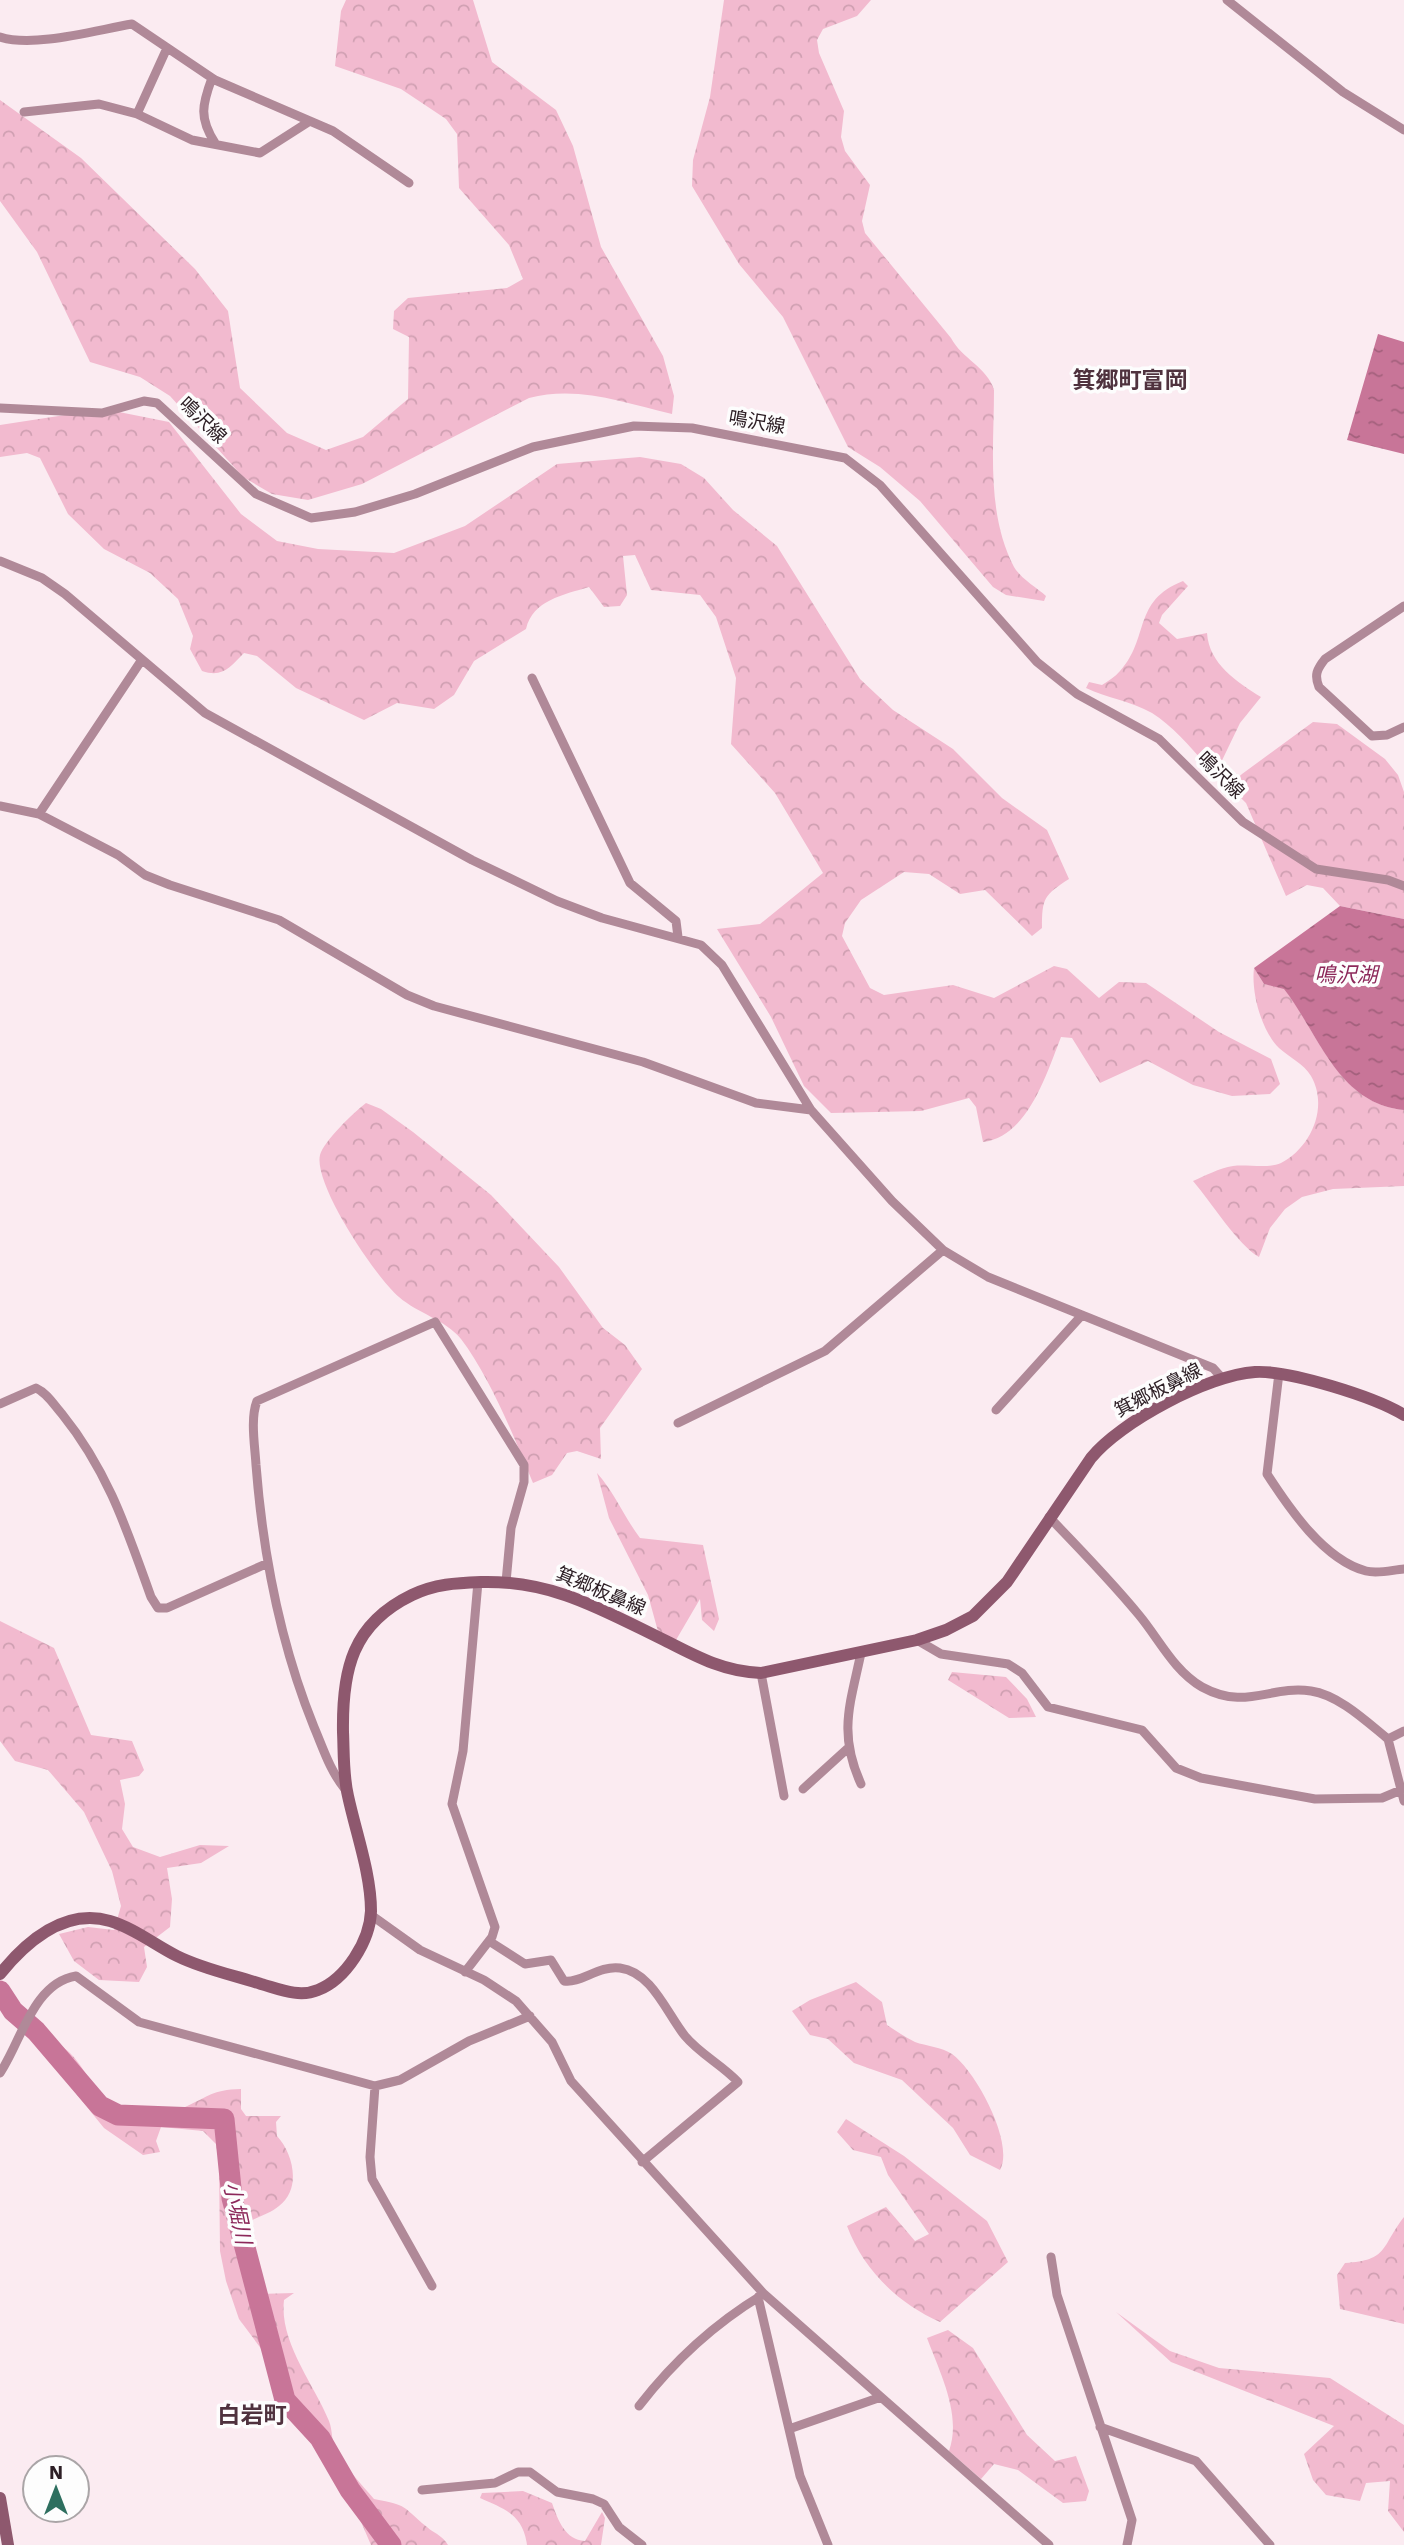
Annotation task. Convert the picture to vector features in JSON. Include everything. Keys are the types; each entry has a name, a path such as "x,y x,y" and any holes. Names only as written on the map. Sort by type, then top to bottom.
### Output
{"main road":[{"name":"箕郷板鼻線","path":"0,1974 27,1946 46,1932 73,1920 92,1918 119,1924 189,1961 284,1991 311,1993 340,1976 359,1950 369,1928 371,1915 369,1891 347,1791 344,1688 347,1669 360,1639 389,1609 413,1595 446,1583 478,1582 506,1582 557,1591 714,1665 737,1672 761,1673 917,1640 960,1624 987,1604 1007,1582 1091,1458 1113,1435 1154,1410 1222,1378 1240,1373 1279,1373 1373,1400 1404,1415"},
{"path":"0,2498 8,2545"}],"street":[{"path":"1227,0 1343,92 1404,130"},
{"path":"0,37 13,41 34,40 132,24 212,78 333,131 409,183"},
{"path":"137,114 167,48"},
{"path":"212,78 202,114 204,125 215,143"},
{"path":"24,112 99,104 137,114 192,140 260,153 310,121"},
{"name":"鳴沢線","path":"0,408 102,413 144,401 157,402 256,494 311,518 355,512 415,494 533,447 634,426 692,428 845,458 880,485 1037,663 1077,694 1159,739 1243,822 1316,869 1388,880 1404,886"},
{"path":"0,561 42,578 65,594 205,713 472,860 583,912 701,945 714,954 811,1110 892,1201 943,1250 988,1277 1213,1368 1222,1378"},
{"path":"1404,606 1325,659 1317,669 1316,679 1319,687 1372,736 1387,735 1404,727"},
{"path":"39,814 141,661"},
{"path":"532,678 630,883 676,922 678,937"},
{"path":"0,806 39,814 118,855 145,875 279,920 407,995 433,1006 643,1062 756,1103 811,1110"},
{"path":"678,1423 825,1351 943,1250"},
{"path":"996,1410 1082,1315"},
{"path":"347,1791 329,1763 295,1680 268,1563 257,1468 257,1401 435,1321 524,1465 524,1482 511,1528 506,1582"},
{"path":"1279,1373 1266,1464 1273,1484 1321,1543 1334,1553 1364,1570 1404,1569"},
{"path":"0,1404 36,1388 68,1422 99,1467 122,1511 151,1597 158,1608 167,1608 268,1563"},
{"path":"1049,1517 1133,1608 1182,1671 1201,1686 1223,1695 1248,1699 1292,1690 1314,1691 1359,1716 1388,1739 1404,1801"},
{"path":"466,1972 489,1941 495,1927 452,1804 463,1751 478,1582"},
{"path":"917,1640 948,1656 1008,1664 1022,1673 1048,1707 1142,1730 1176,1768 1201,1778 1315,1799 1382,1798 1401,1790"},
{"path":"861,1653 848,1716 847,1749 861,1784"},
{"path":"761,1673 784,1796"},
{"path":"1388,1739 1404,1731"},
{"path":"803,1789 847,1749"},
{"path":"371,1915 420,1950 484,1980 516,2001 552,2042 571,2081 761,2296 881,2397 1042,2543"},
{"path":"489,1941 525,1964 551,1960 564,1982 612,1967 631,1970 647,1983 685,2036 738,2082 642,2162"},
{"path":"0,2073 15,2052 30,2012 40,1998 76,1976 139,2022 152,2027 375,2086 400,2080 470,2041 530,2016"},
{"path":"375,2086 370,2157 372,2179 432,2286"},
{"path":"1052,2257 1057,2295 1132,2520 1127,2545"},
{"path":"639,2406 663,2375 695,2343 761,2296"},
{"path":"761,2296 800,2476 828,2545"},
{"path":"789,2429 881,2397"},
{"path":"1100,2427 1196,2461 1270,2545"},
{"path":"422,2490 495,2483 518,2472 530,2472 557,2492 593,2498 604,2504 619,2527 642,2545"}],"green space":[{"path":"346,0 473,0 492,62 556,110 573,146 601,247 663,356 674,396 672,414 583,394 565,393 529,398 362,484 308,500 272,494 243,477 170,396 140,377 90,362 37,252 0,201 0,100 81,158 195,269 228,311 240,388 287,433 326,450 363,437 408,399 409,337 393,329 394,311 408,298 507,288 523,279 509,245 459,188 457,134 446,119 401,89 335,66 341,11"},
{"path":"724,0 871,0 857,16 823,29 817,40 819,53 844,111 841,137 845,151 870,185 862,221 865,233 961,352 991,382 994,390 993,480 999,525 1014,567 1024,579 1046,596 1044,601 1006,595 993,587 920,501 880,467 848,447 783,317 739,264 692,186 693,160 710,97"},
{"path":"104,409 169,422 241,514 277,541 318,549 394,553 465,526 557,464 640,457 681,464 704,478 733,510 777,546 860,679 893,710 953,749 1002,798 1047,830 1069,879 1046,898 1042,928 1032,936 985,890 960,894 929,874 904,872 861,900 845,923 842,936 870,988 884,995 953,985 994,998 1054,966 1067,969 1099,998 1119,982 1146,983 1219,1032 1271,1059 1280,1084 1270,1094 1232,1096 1193,1085 1148,1061 1100,1083 1072,1038 1061,1037 1033,1102 1012,1129 998,1138 983,1142 976,1107 969,1098 921,1111 831,1113 804,1086 771,1017 717,929 760,924 823,873 775,793 731,744 736,678 716,617 700,595 651,590 635,555 623,556 627,595 620,606 604,607 589,587 550,600 535,611 526,629 474,661 454,695 434,709 397,703 364,720 296,688 257,656 244,653 221,672 202,671 190,649 193,636 178,599 150,573 104,549 68,514 40,458 27,453 0,457 0,425"},
{"path":"1183,581 1188,586 1162,615 1159,623 1177,639 1207,633 1213,654 1219,663 1234,678 1261,697 1240,723 1215,775 1161,719 1136,705 1086,688 1089,682 1102,685 1120,671 1135,646 1156,599 1167,589"},
{"path":"1313,722 1337,724 1385,759 1398,775 1404,792 1404,919 1340,906 1323,888 1307,885 1286,896 1246,803 1233,790 1233,782 1242,774"},
{"path":"1254,968 1264,984 1284,988 1332,1064 1346,1081 1363,1095 1382,1105 1404,1110 1404,1186 1333,1189 1302,1197 1285,1209 1270,1228 1259,1257 1234,1233 1193,1181 1228,1167 1270,1166 1281,1163 1301,1147 1314,1126 1318,1101 1316,1088 1308,1072 1279,1048 1267,1031 1256,999"},
{"path":"366,1103 381,1109 413,1132 491,1195 559,1267 603,1328 625,1345 642,1369 600,1428 601,1459 577,1451 567,1453 552,1475 533,1483 510,1428 472,1354 455,1332 414,1308 389,1287 348,1230 326,1187 320,1169 320,1155 333,1135"},
{"path":"597,1473 640,1538 703,1545 719,1619 714,1631 702,1620 700,1599 676,1640 659,1635 648,1595 609,1518"},
{"path":"0,1621 54,1648 91,1735 132,1741 144,1770 139,1776 120,1780 125,1804 122,1829 133,1847 160,1857 200,1845 229,1846 201,1863 167,1868 172,1899 170,1927 144,1947 147,1967 139,1982 99,1980 74,1961 59,1934 88,1927 114,1930 121,1906 112,1871 84,1812 48,1770 15,1761 0,1741"},
{"path":"952,1672 1006,1677 1027,1699 1036,1717 1009,1718 948,1680"},
{"path":"856,1982 882,2002 887,2025 915,2042 952,2054 971,2075 997,2126 1002,2143 1003,2158 1000,2170 970,2155 953,2128 902,2080 854,2063 828,2039 810,2035 792,2011 810,2000"},
{"path":"41,2041 67,2050 100,2095 120,2109 179,2109 217,2092 241,2089 241,2109 246,2116 281,2116 276,2122 277,2136 291,2161 293,2181 286,2199 279,2206 249,2222 258,2294 294,2293 284,2300 284,2316 292,2347 329,2421 335,2448 350,2470 374,2499 404,2507 448,2545 371,2545 349,2494 324,2453 300,2425 277,2370 239,2319 226,2281 220,2251 219,2162 216,2144 203,2131 161,2127 156,2141 160,2152 143,2155 104,2128 43,2053"},
{"path":"846,2119 904,2156 987,2221 1008,2262 940,2322 910,2305 883,2283 854,2242 847,2226 886,2207 915,2241 929,2234 888,2175 881,2157 853,2150 837,2132"},
{"path":"1404,2217 1404,2324 1340,2309 1337,2275 1345,2263 1377,2255"},
{"path":"1116,2312 1170,2351 1219,2368 1330,2378 1404,2425 1404,2532 1388,2511 1390,2481 1366,2483 1360,2501 1326,2495 1313,2480 1304,2454 1334,2426 1171,2362"},
{"path":"948,2330 973,2348 1027,2435 1055,2461 1076,2456 1089,2491 1086,2501 1063,2503 1018,2470 994,2464 981,2479 949,2451 953,2423 951,2409 927,2338"},
{"path":"523,2491 552,2503 563,2528 578,2540 585,2541 602,2512 605,2518 601,2545 527,2545 521,2527 511,2514 480,2498 482,2493"}],"water":[{"path":"1378,334 1404,342 1404,454 1347,440"},
{"name":"鳴沢湖","path":"1340,906 1404,919 1404,1110 1381,1105 1362,1095 1346,1081 1332,1064 1284,989 1264,984 1254,968"}],"waterway":[{"name":"小堀川","path":"0,1991 13,2011 36,2031 100,2106 118,2115 224,2119 232,2198 285,2400 320,2438 350,2490 391,2545"}],"district":[{"name":"箕郷町富岡","path":"1130,380"},
{"name":"白岩町","path":"252,2415"}]}
